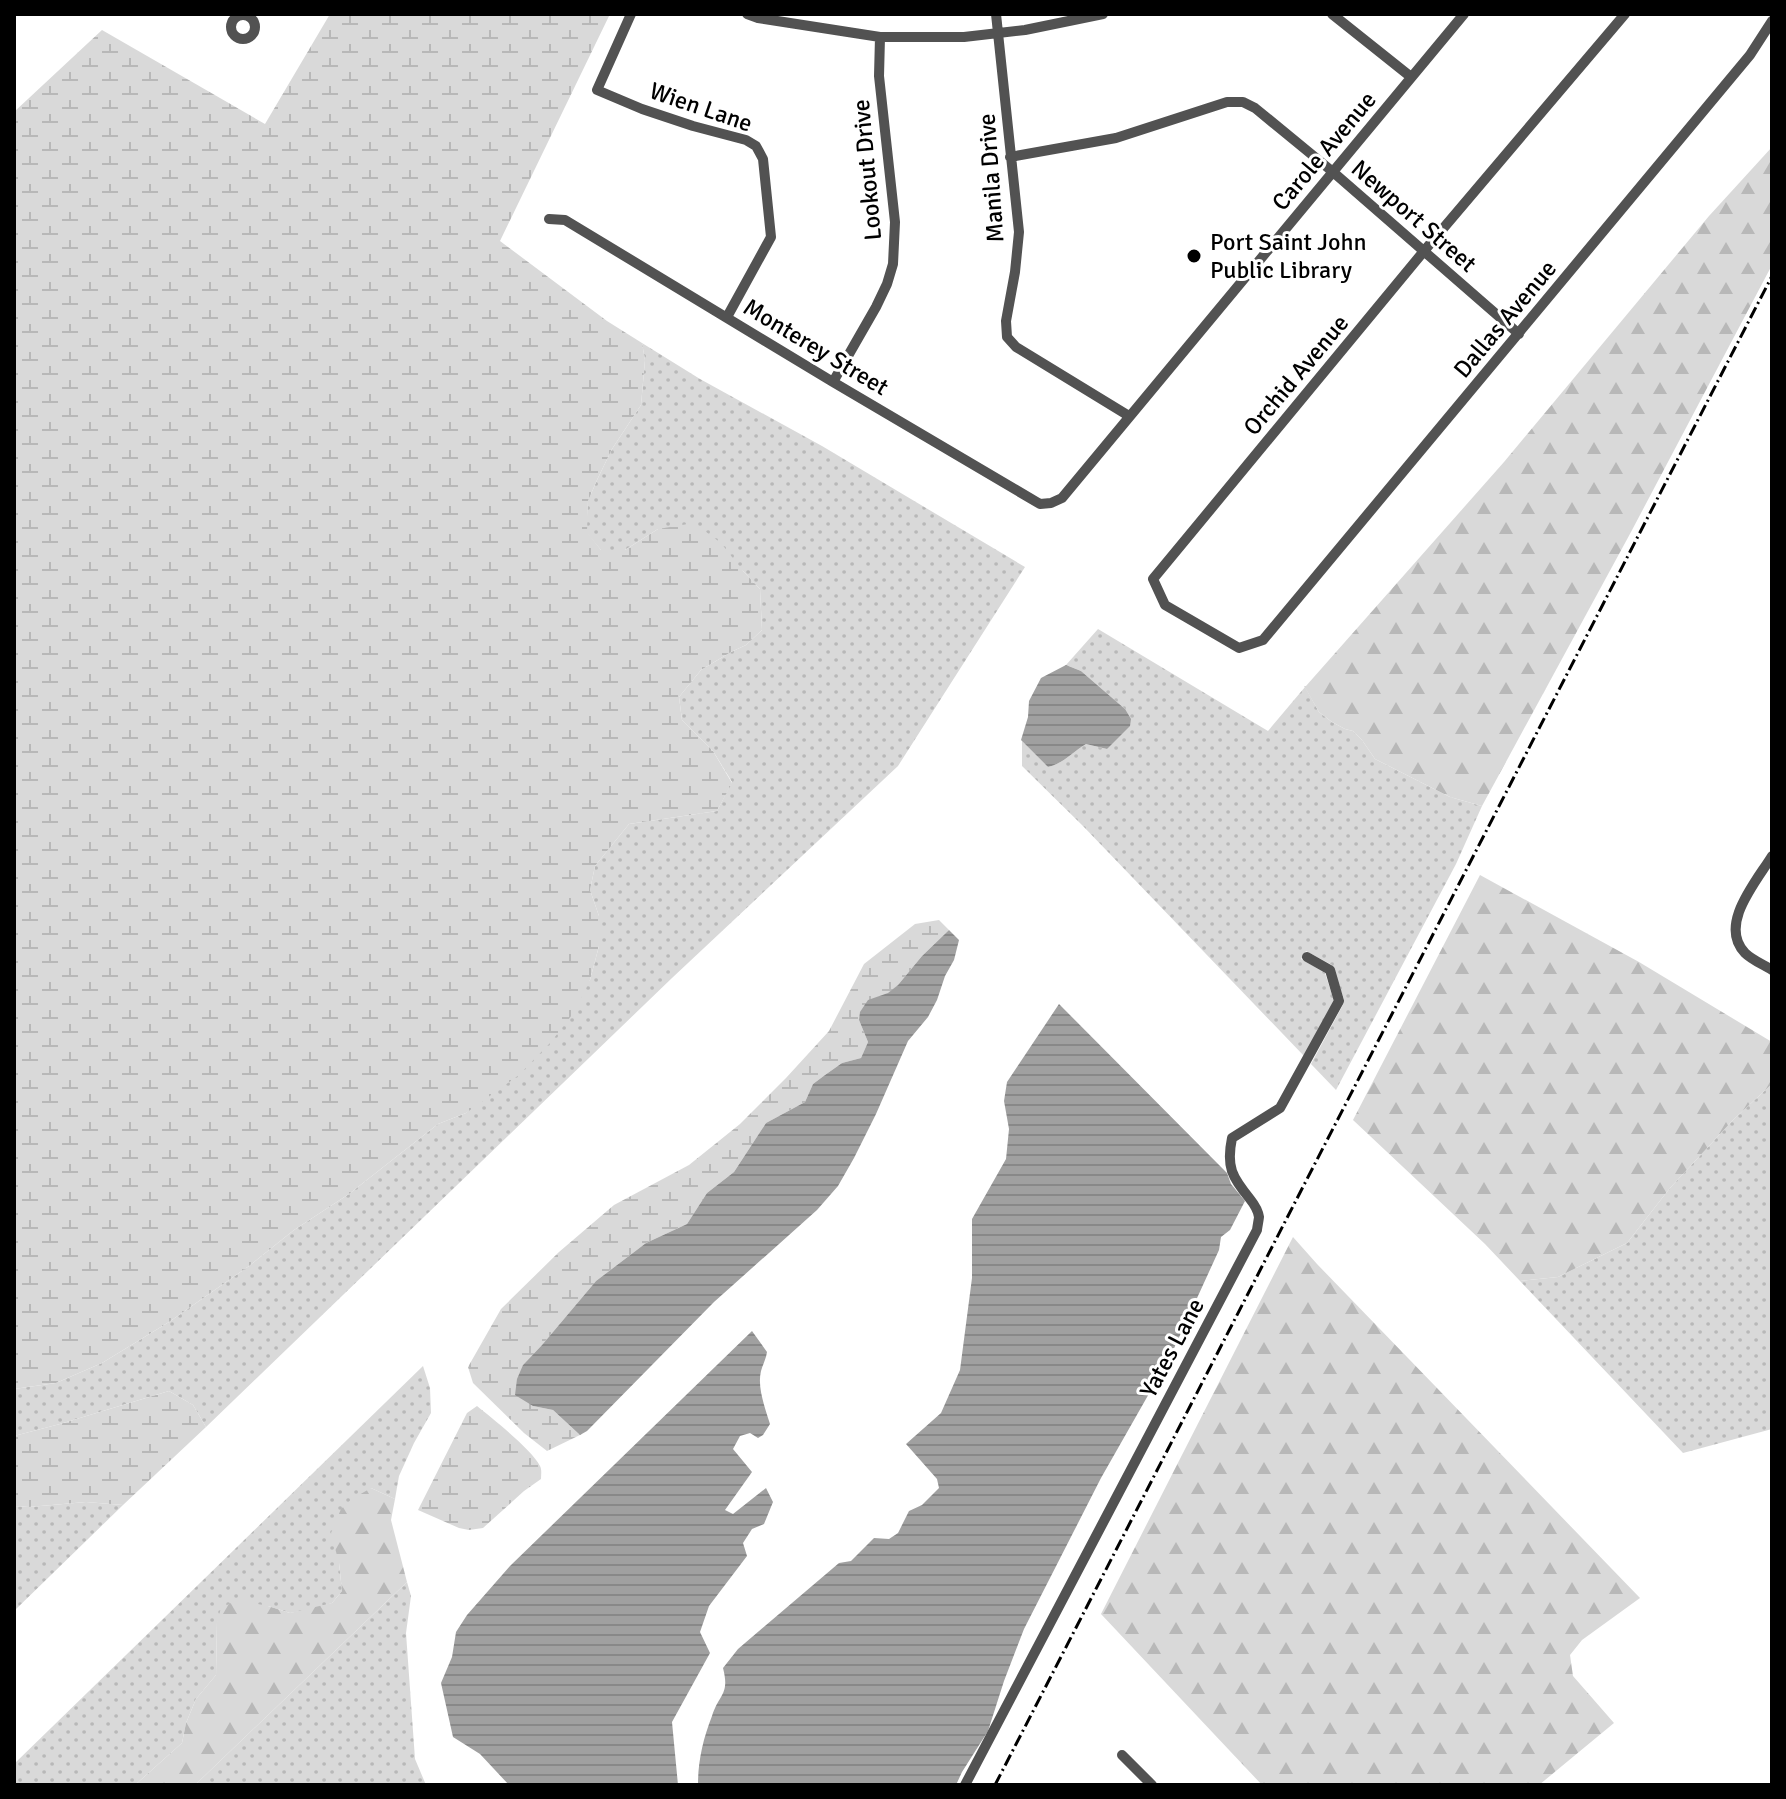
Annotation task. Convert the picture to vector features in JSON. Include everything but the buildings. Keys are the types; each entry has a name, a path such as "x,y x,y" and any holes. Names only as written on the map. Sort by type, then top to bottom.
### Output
{"street":[{"path":"221,14 232,21"},
{"name":"Wien Lane","path":"631,14 597,90 642,109 746,140 756,146 763,159 771,237 727,317"},
{"path":"747,14 880,37 964,37 1025,30 1103,14"},
{"name":"Manila Drive","path":"996,14 1019,232 1006,321 1007,337 1016,347 1129,416"},
{"path":"1332,14 1411,77"},
{"name":"Carole Avenue","path":"1062,498 1464,14"},
{"name":"Orchid Avenue","path":"1263,640 1239,648 1165,605 1153,579 1625,14"},
{"name":"Dallas Avenue","path":"1263,640 1750,55 1772,21"},
{"name":"Lookout Drive","path":"833,382 876,307 893,264 895,222 879,76 880,37"},
{"name":"Newport Street","path":"1010,157 1116,138 1227,102 1243,102 1255,108 1333,172 1519,334"},
{"name":"Monterey Street","path":"549,219 565,220 1040,504 1062,498"},
{"path":"1772,856 1734,925 1735,939 1746,954 1772,970"},
{"name":"Yates Lane","path":"965,1785 1257,1230 1259,1217 1256,1206 1235,1181 1228,1153 1232,1138 1280,1108 1339,1001 1330,970 1307,957"},
{"path":"1122,1755 1152,1785"}],"green space":[{"path":"330,14 610,14 500,241 607,321 642,343 645,360 641,405 612,449 588,501 587,532 601,550 625,550 658,529 694,523 721,543 760,589 762,630 746,645 701,670 679,697 682,720 713,751 732,783 717,811 629,824 595,866 590,890 599,916 599,946 590,980 575,1011 519,1075 466,1113 438,1124 349,1194 294,1230 169,1322 102,1363 56,1383 14,1389 14,112 102,30 265,124"},
{"path":"1772,147 1772,265 1482,806 1450,797 1375,759 1353,731 1319,712 1304,686 1504,462 1709,216"},
{"path":"642,343 1025,567 898,766 672,978 206,1427 193,1405 169,1391 14,1436 14,1389 56,1383 102,1363 169,1322 249,1266 294,1230 349,1194 438,1124 466,1113 590,980 599,946 599,916 590,890 595,866 629,824 717,811 732,782 713,751 682,720 679,697 701,670 746,645 762,630 760,589 743,571 658,529 625,550 601,550 586,532 588,501 597,480 612,449 641,405 645,360"},
{"path":"1098,629 1268,731 1305,687 1319,712 1353,731 1375,759 1450,797 1482,806 1456,864 1336,1090 1311,1064 1344,1003 1332,965 1306,951 1301,959 1325,973 1334,1001 1304,1056 1022,766 1022,741 1048,767 1086,744 1107,749 1125,709 1081,671 1066,665"},
{"path":"1480,875 1639,962 1772,1042 1772,1084 1734,1119 1670,1188 1627,1243 1558,1277 1520,1281 1353,1120"},
{"path":"939,920 949,930 898,985 859,1020 868,1042 861,1058 842,1063 813,1084 805,1102 766,1123 734,1172 707,1193 687,1224 646,1243 596,1281 523,1365 533,1406 553,1410 580,1435 547,1451 473,1383 468,1367 501,1309 559,1252 614,1205 689,1165 740,1124 829,1031 864,964 915,924"},
{"path":"1772,1084 1772,1429 1683,1453 1520,1281 1558,1277 1627,1243 1670,1188 1734,1119"},
{"path":"1293,1237 1640,1598 1582,1640 1570,1655 1573,1676 1614,1723 1539,1785 1262,1785 1101,1614"},
{"path":"423,1366 430,1388 431,1413 399,1476 395,1499 371,1488 339,1563 342,1591 332,1603 290,1613 268,1606 217,1622 216,1675 196,1699 182,1743 135,1785 14,1785 14,1764"},
{"path":"169,1391 193,1405 206,1427 123,1505 86,1502 14,1506 14,1436"},
{"path":"477,1406 529,1452 540,1466 541,1479 483,1528 469,1530 418,1510 467,1413"},
{"path":"371,1488 395,1499 391,1520 407,1582 195,1785 135,1785 182,1743 196,1699 216,1675 217,1622 221,1608 237,1600 290,1613 332,1603 342,1591 331,1533 341,1509"},
{"path":"86,1502 123,1505 14,1611 14,1506"},
{"path":"407,1582 411,1596 406,1633 415,1759 426,1785 195,1785"}],"shaded area":[{"path":"1066,665 1081,671 1125,709 1131,719 1130,726 1107,749 1086,744 1048,767 1021,740 1029,701 1041,678"},
{"path":"949,930 959,940 937,1000 928,1017 908,1041 876,1114 838,1186 817,1210 714,1302 587,1431 580,1435 553,1410 533,1406 515,1395 523,1365 596,1281 646,1243 687,1224 707,1193 734,1172 766,1123 805,1102 813,1084 842,1063 861,1058 868,1042 859,1020 868,1000 888,993 898,985"},
{"path":"1059,1004 1227,1173 1231,1184 1245,1201 1230,1230 1221,1237 1219,1250 1171,1355 1101,1478 1024,1629 988,1731 956,1785 698,1785 704,1742 724,1689 723,1668 738,1649 839,1563 851,1561 874,1538 889,1539 898,1533 909,1511 922,1505 939,1488 937,1479 906,1444 941,1413 960,1370 972,1278 972,1219 1006,1159 1009,1129 1004,1101 1007,1082"},
{"path":"752,1331 767,1352 760,1384 770,1424 758,1438 750,1433 740,1436 733,1449 752,1472 725,1510 733,1514 766,1488 773,1502 764,1524 752,1529 743,1543 747,1556 709,1606 700,1632 710,1653 672,1722 678,1785 509,1785 480,1754 453,1737 441,1683 452,1657 456,1632 510,1566"}],"railway":[{"path":"995,1785 1772,276"}],"place":[{"name":"Port Saint John Public Library","path":"1194,256"}]}
